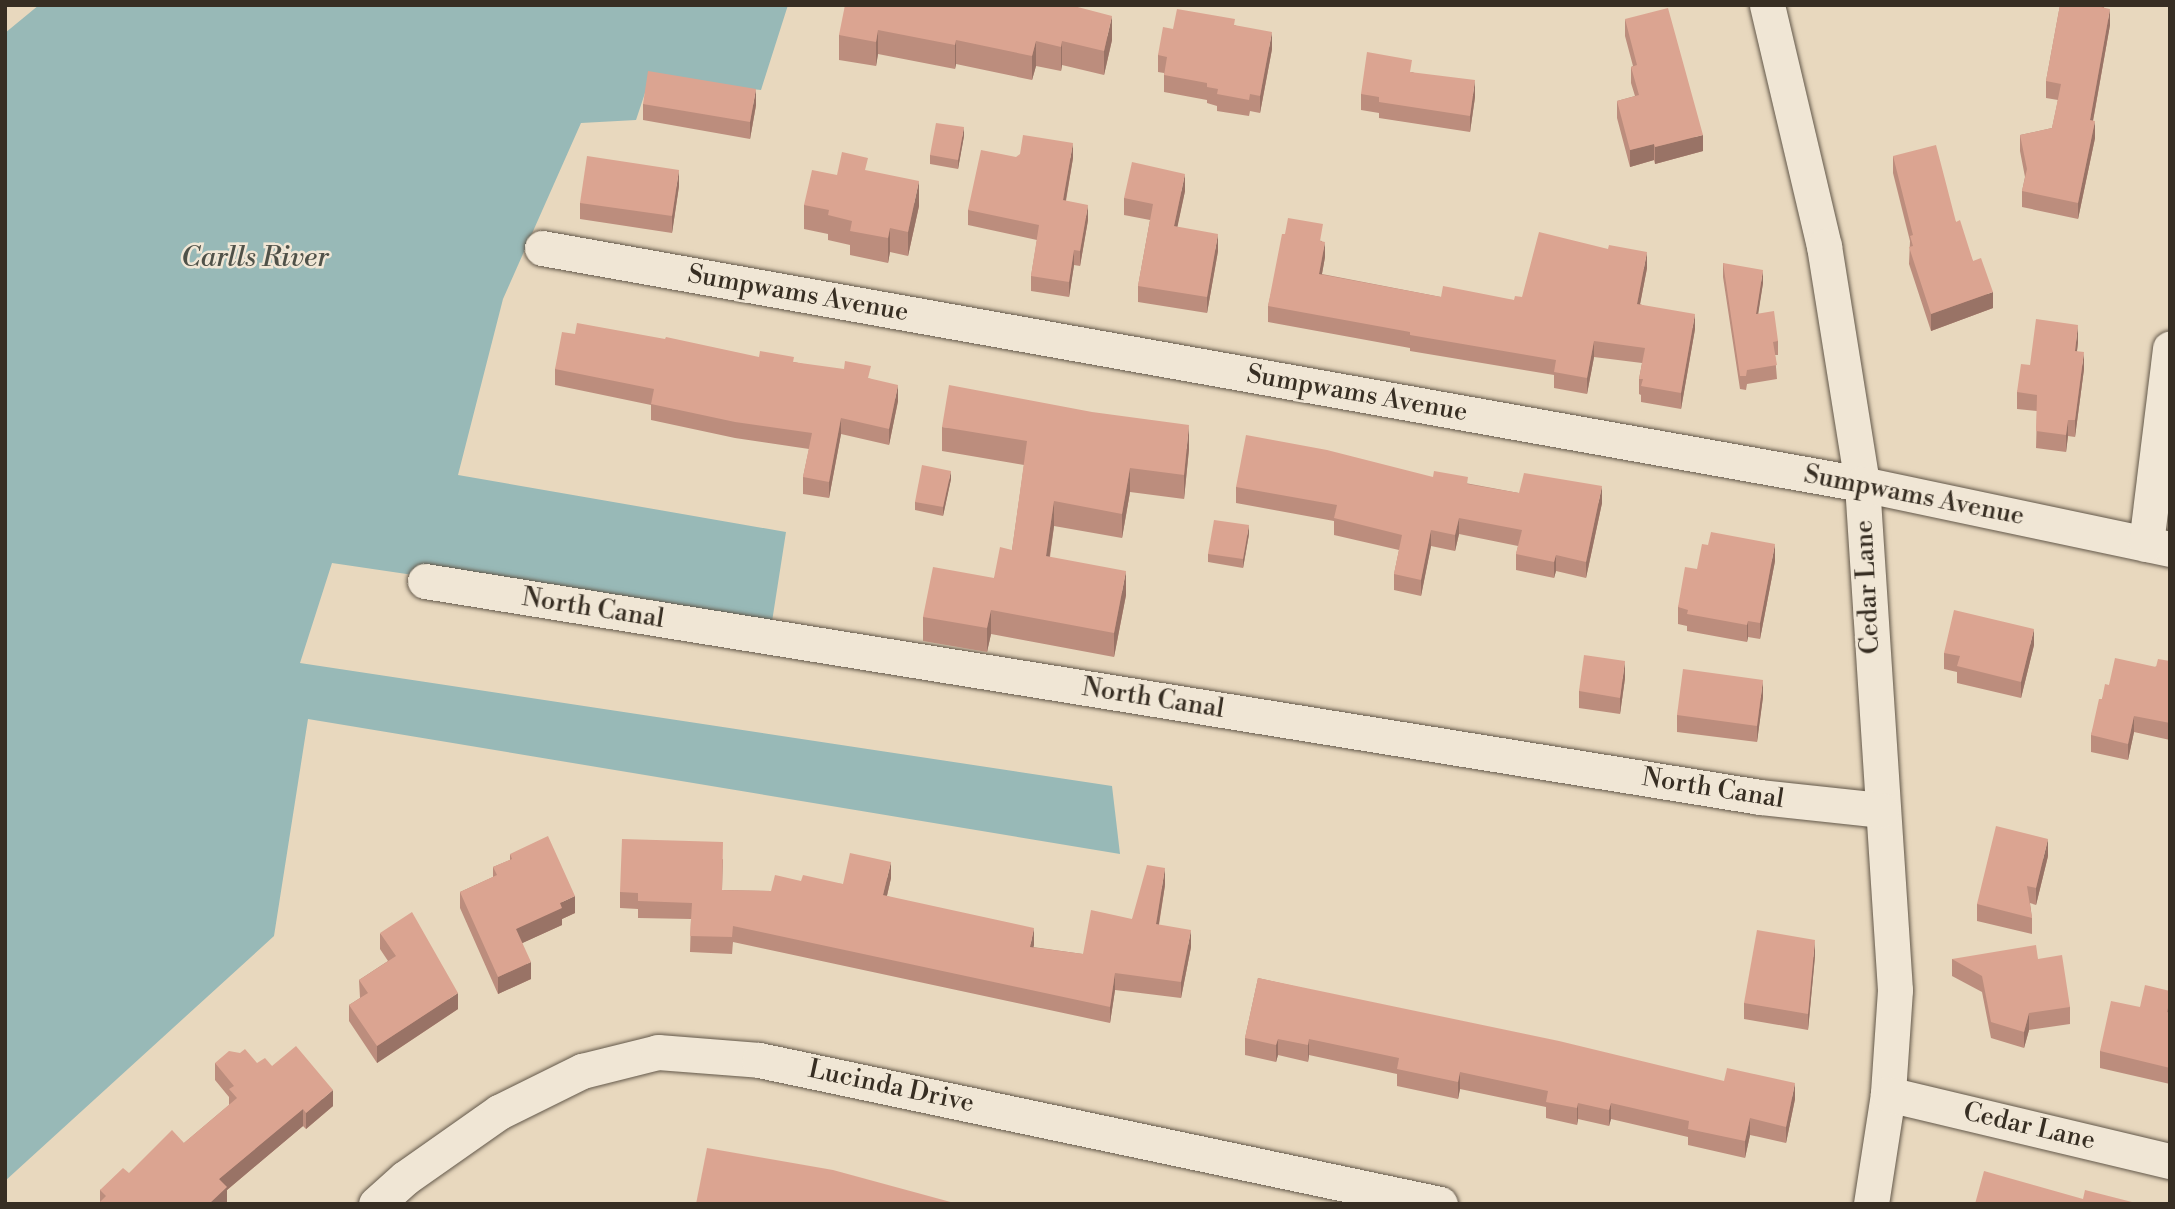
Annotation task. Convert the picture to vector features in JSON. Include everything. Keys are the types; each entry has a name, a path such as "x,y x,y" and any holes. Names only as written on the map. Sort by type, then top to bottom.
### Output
{"street":[{"name":"Cedar Lane","path":"1767,5 1824,246 1862,484 1881,810 1895,990 1888,1094 1871,1204"},
{"name":"Sumpwams Avenue","path":"542,248 1862,484 2158,546"},
{"path":"2158,546 2170,348"},
{"name":"North Canal","path":"425,582 1760,797 1881,810"},
{"name":"Lucinda Drive","path":"376,1204 405,1178 499,1112 582,1071 658,1052 759,1060 1440,1204"},
{"name":"Cedar Lane","path":"1888,1094 2170,1161"}],"water":[{"name":"Carlls River","path":"39,5 788,5 761,90 650,78 636,120 581,123 503,299 458,475 786,532 771,628 332,563 300,663 1112,786 1120,854 308,719 274,936 5,1181 5,33"}],"building":[{"path":"845,5 1070,5 1112,16 1104,51 1062,41 1061,47 1036,41 1032,56 956,40 955,45 878,30 876,42 839,35"},
{"path":"2060,5 2101,5 2110,9 2090,120 2095,121 2078,203 2022,191 2027,169 2020,135 2052,128 2061,84 2046,81"},
{"path":"1668,8 1703,135 1630,150 1617,101 1639,95 1631,67 1637,65 1625,19"},
{"path":"1177,9 1235,19 1234,25 1272,32 1260,96 1250,94 1249,100 1217,94 1218,89 1207,87 1207,83 1164,75 1167,57 1158,55 1163,27 1173,29"},
{"path":"1367,52 1412,60 1410,72 1475,80 1470,116 1379,102 1379,97 1361,94"},
{"path":"648,71 756,89 750,122 643,104"},
{"path":"936,123 964,127 958,160 930,155"},
{"path":"1023,135 1073,143 1063,200 1088,205 1080,251 1074,250 1069,282 1031,276 1039,225 968,210 981,150 1016,157 1020,154"},
{"path":"1936,145 1956,222 1960,220 1973,261 1981,258 1993,292 1931,314 1909,247 1913,246 1910,236 1913,235 1893,156"},
{"path":"842,152 868,158 865,170 919,181 908,232 890,228 888,238 850,231 852,221 828,215 829,210 804,205 812,170 837,175"},
{"path":"587,156 679,170 672,216 580,203"},
{"path":"1132,162 1185,174 1174,226 1218,234 1207,297 1138,286 1153,204 1124,198"},
{"path":"1288,218 1323,224 1320,241 1325,242 1319,274 1441,297 1443,286 1514,300 1515,296 1522,297 1539,232 1608,249 1609,245 1647,252 1637,304 1695,314 1681,393 1641,386 1643,379 1639,379 1645,348 1594,341 1587,378 1554,372 1556,360 1410,335 1410,332 1268,306 1282,234 1285,234"},
{"path":"1723,263 1763,270 1756,314 1774,311 1778,341 1773,342 1777,365 1747,370 1746,376 1740,376"},
{"path":"2036,319 2078,325 2075,351 2084,352 2075,420 2068,420 2066,435 2036,431 2037,395 2017,392 2021,364 2030,365"},
{"path":"577,323 665,339 666,337 759,357 760,351 794,357 793,362 844,369 845,361 871,366 868,378 898,385 889,429 841,418 829,482 803,477 812,433 735,422 651,404 654,389 555,369 562,332 575,334"},
{"path":"949,385 1092,412 1189,425 1184,475 1130,468 1122,514 1054,501 1046,556 1126,571 1114,633 991,610 987,628 923,617 933,567 994,578 1000,547 1012,550 1027,441 942,427"},
{"path":"1246,435 1327,450 1433,477 1434,471 1468,477 1467,484 1519,493 1524,473 1602,486 1586,562 1556,555 1554,562 1516,554 1522,530 1459,518 1455,535 1431,530 1421,580 1394,574 1402,535 1334,518 1337,505 1236,487"},
{"path":"922,465 951,471 943,507 915,502"},
{"path":"1214,520 1249,525 1243,559 1208,554"},
{"path":"1711,532 1775,544 1760,623 1748,621 1747,625 1687,614 1688,610 1678,607 1685,567 1697,569 1702,544 1708,545"},
{"path":"1954,610 2034,629 2021,682 1957,666 1960,656 1944,653"},
{"path":"1584,655 1625,661 1620,698 1579,691"},
{"path":"2115,658 2156,667 2158,659 2170,661 2170,723 2134,716 2128,744 2091,735 2099,699 2102,699 2105,684 2109,685"},
{"path":"1683,669 1763,680 1757,726 1677,715"},
{"path":"1996,826 2048,839 2036,888 2027,886 2032,918 1977,904"},
{"path":"548,836 575,896 560,903 562,908 516,929 531,962 498,977 460,892 497,875 493,867 512,859 510,854"},
{"path":"622,839 723,842 722,890 771,891 775,875 801,881 803,875 843,884 850,853 891,862 883,895 1034,928 1030,947 1083,954 1091,910 1132,919 1147,865 1165,868 1156,924 1191,930 1181,982 1115,973 1110,1007 733,926 732,937 690,936 692,903 638,901 638,893 620,892"},
{"path":"412,912 458,993 377,1046 349,1005 368,993 359,980 396,956 380,933"},
{"path":"1757,930 1815,940 1808,1014 1744,1003"},
{"path":"2036,945 2038,959 2062,955 2070,1007 2029,1013 2024,1032 1991,1022 1982,976 1952,959"},
{"path":"1258,978 1559,1041 1724,1081 1727,1068 1795,1083 1786,1127 1750,1118 1745,1141 1688,1129 1689,1121 1611,1103 1609,1110 1578,1103 1577,1108 1546,1102 1548,1091 1460,1072 1458,1082 1397,1069 1399,1058 1309,1039 1308,1045 1278,1039 1276,1045 1245,1038"},
{"path":"2145,985 2170,991 2167,1012 2170,1013 2170,1068 2100,1051 2111,1001 2140,1007"},
{"path":"296,1046 333,1090 306,1113 303,1109 219,1179 227,1187 209,1204 98,1204 106,1196 100,1190 123,1168 129,1173 172,1130 184,1143 237,1098 229,1089 234,1086 215,1063 229,1051 240,1053 245,1049 257,1063 265,1058 272,1066"},
{"path":"707,1148 833,1170 958,1204 696,1204"},
{"path":"1984,1171 2083,1199 2085,1190 2132,1204 1975,1204"}]}
